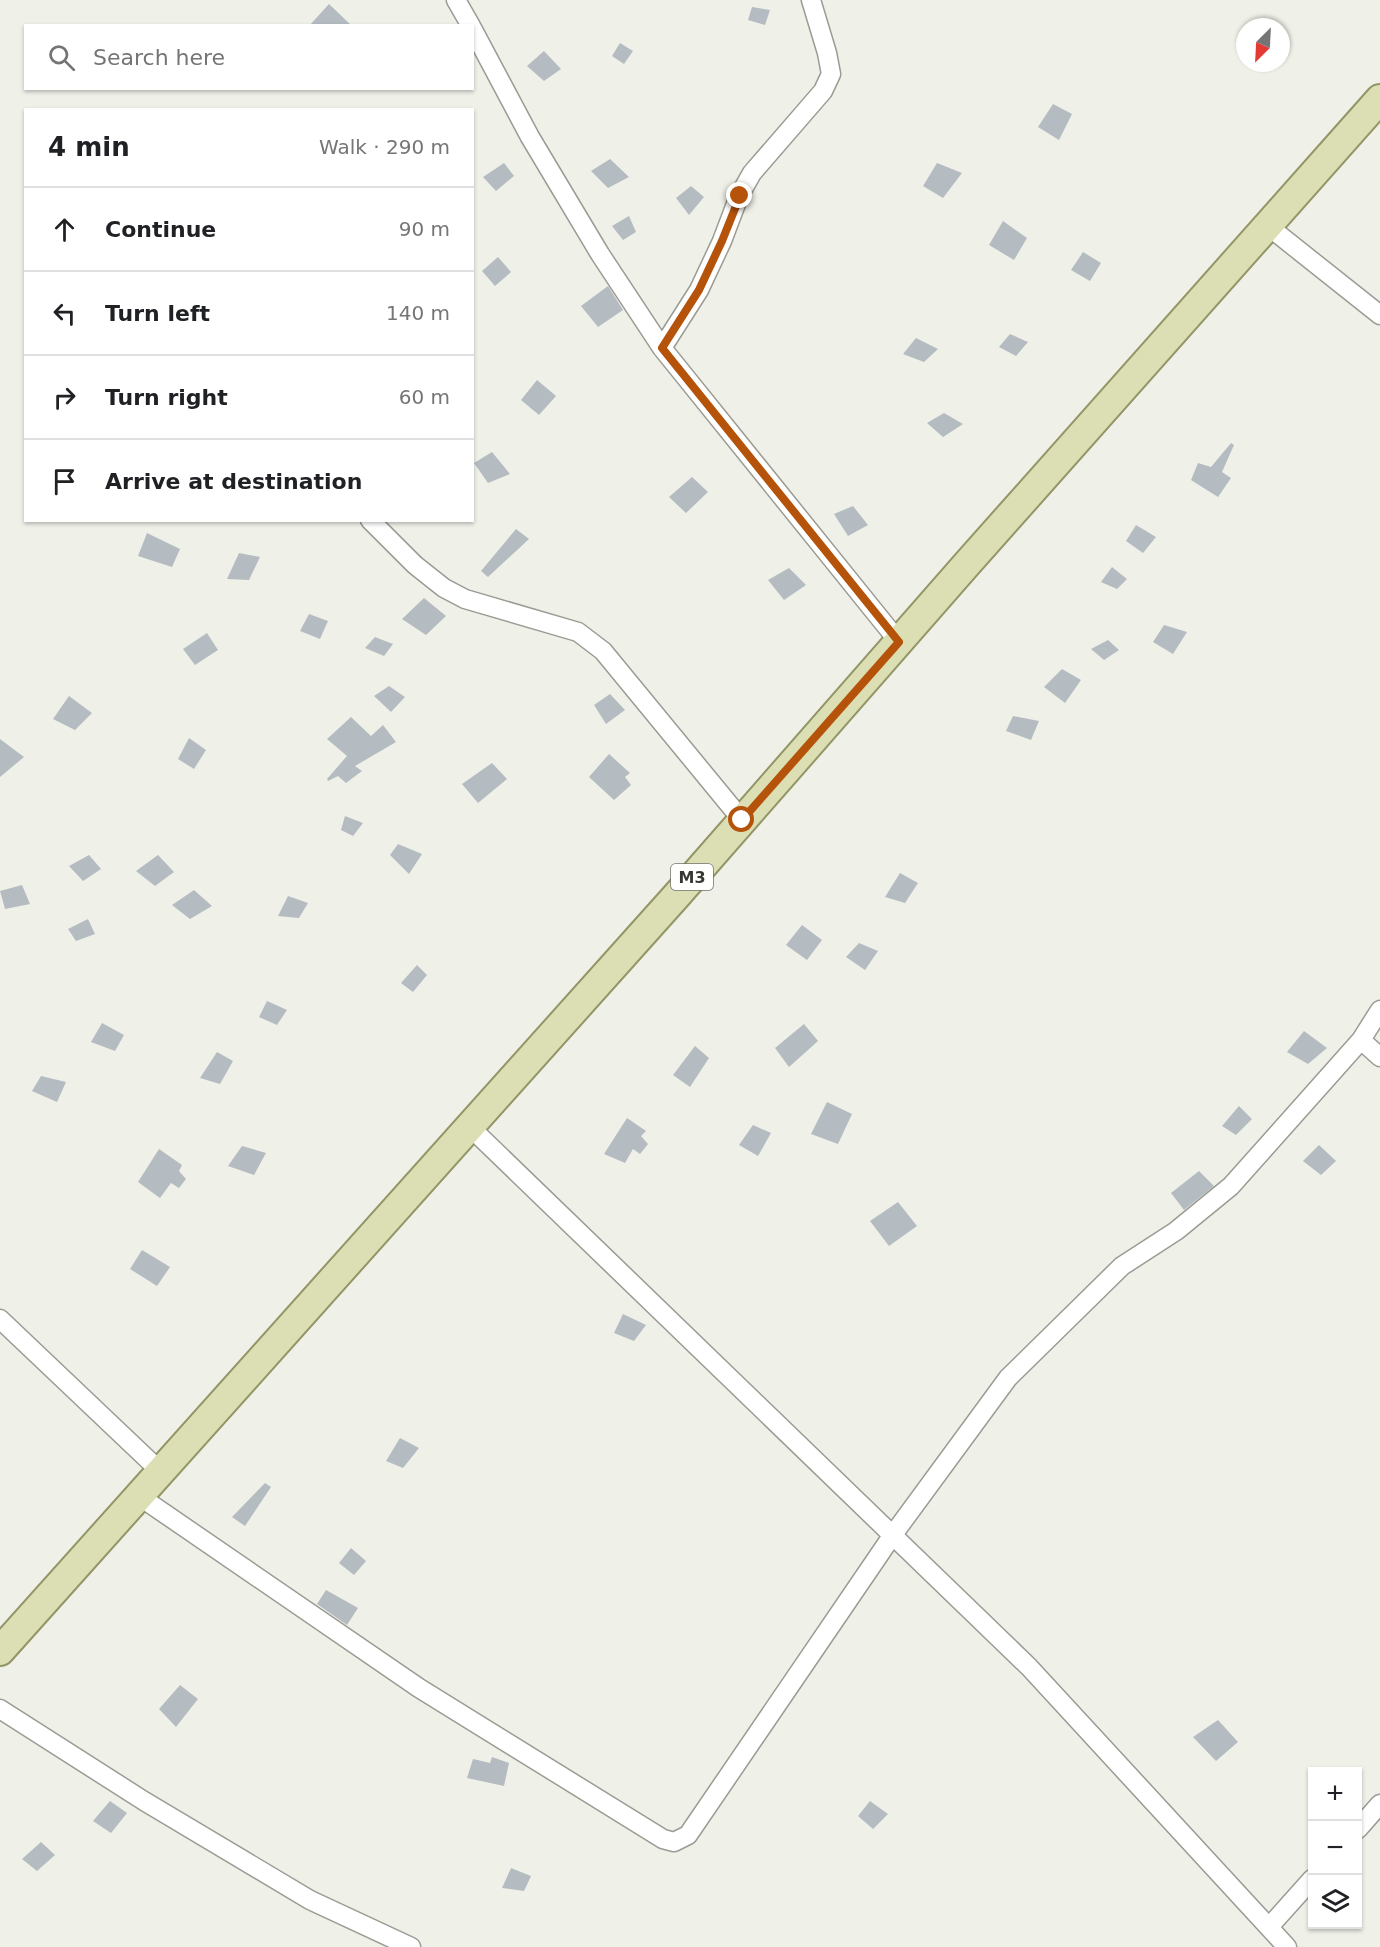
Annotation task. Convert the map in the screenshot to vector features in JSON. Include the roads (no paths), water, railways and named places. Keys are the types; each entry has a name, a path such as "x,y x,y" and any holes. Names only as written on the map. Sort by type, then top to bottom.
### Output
{"main road":[{"name":"M3","path":"0,1651 742,820 1380,99"}],"street":[{"path":"456,0 470,24"},
{"path":"662,348 699,290 752,173 823,92 831,74 811,0"},
{"path":"474,31 530,137 600,254 662,348 899,642"},
{"path":"1268,225 1380,315"},
{"path":"372,522 415,565 444,588 465,599 578,632 603,651 742,820"},
{"path":"139,1496 419,1688 663,1839 674,1842 688,1835 892,1536 1008,1378 1122,1266 1176,1231 1231,1186 1360,1040 1380,1010"},
{"path":"1360,1040 1380,1058"},
{"path":"469,1126 1029,1667 1287,1947"},
{"path":"0,1319 160,1471"},
{"path":"0,1709 144,1801 310,1900 411,1947"},
{"path":"1362,1824 1380,1804"},
{"path":"1269,1928 1308,1884"}]}
